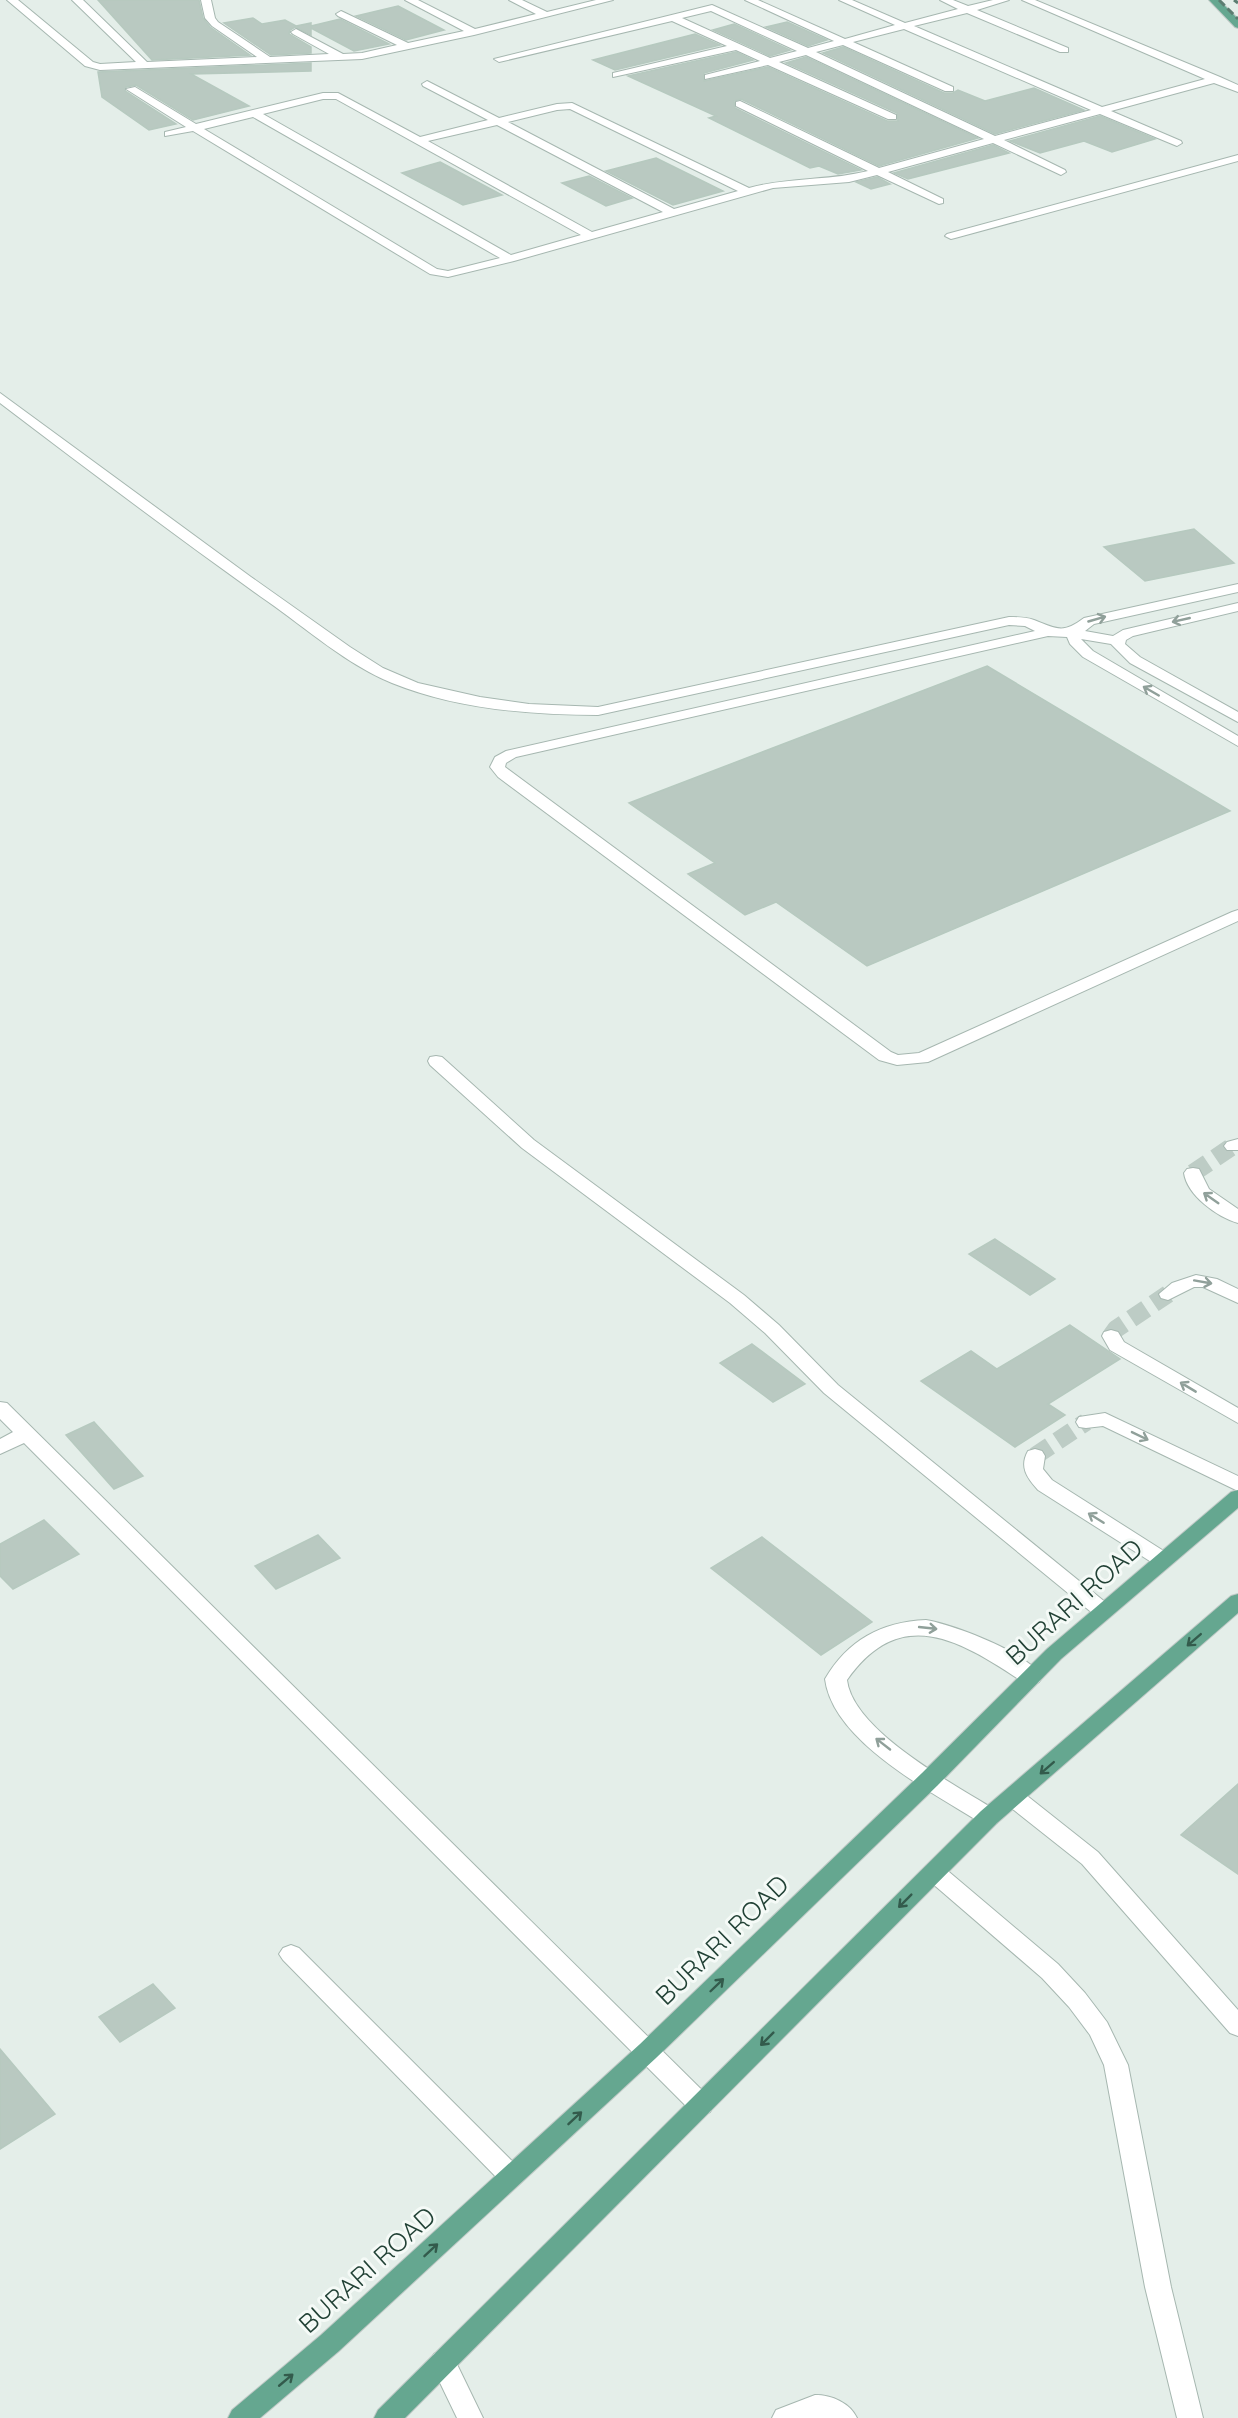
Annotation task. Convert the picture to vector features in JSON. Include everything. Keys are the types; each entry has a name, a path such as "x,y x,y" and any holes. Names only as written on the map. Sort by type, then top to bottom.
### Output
{"main road":[{"path":"1214,0 1238,25"},
{"name":"BURARI ROAD","path":"241,2418 330,2343 648,2051 930,1779 1031,1677 1103,1611 1238,1497"},
{"path":"387,2418 989,1816 1238,1601"}],"street":[{"path":"14,1 28,0"},
{"path":"77,0 145,66"},
{"path":"206,0 210,18 215,24 269,61"},
{"path":"410,0 474,32"},
{"path":"514,0 546,15"},
{"path":"14,1 92,66 145,66 343,58 474,32 609,0"},
{"path":"750,0 949,89"},
{"path":"844,0 1177,143"},
{"path":"945,0 1064,50"},
{"path":"709,77 1004,0"},
{"path":"1027,0 1238,89"},
{"path":"499,59 703,9 715,9 1061,172"},
{"path":"340,14 408,46"},
{"path":"672,17 892,117"},
{"path":"296,32 343,58"},
{"path":"617,75 735,47"},
{"path":"131,89 192,128 434,272 448,274 747,192 783,183 849,178 1216,79"},
{"path":"427,84 673,213"},
{"path":"169,134 323,96 338,96 591,236"},
{"path":"740,104 939,201"},
{"path":"420,140 557,107 577,107 747,192"},
{"path":"254,113 510,258"},
{"path":"951,236 1238,158"},
{"path":"0,397 205,551 372,668 412,686 442,694 484,702 578,712 598,711 1009,621 1028,622 1048,632"},
{"path":"1073,633 1089,621 1238,588"},
{"path":"1119,641 1128,633 1238,607"},
{"path":"1119,641 1073,633 1048,632 511,754 500,760 497,766 512,781 885,1056 897,1060 922,1058 1238,915"},
{"path":"1073,633 1075,641 1088,654 1238,742"},
{"path":"1119,641 1118,645 1123,651 1135,660 1238,718"},
{"path":"1188,712 1211,702"},
{"path":"436,1061 528,1144 737,1299 772,1329 831,1389 1103,1611"},
{"path":"1193,1173 1195,1184 1202,1191 1238,1217"},
{"path":"1168,1294 1188,1282 1199,1279 1238,1297"},
{"path":"1111,1336 1117,1346 1238,1417"},
{"path":"0,1408 701,2105"},
{"path":"1086,1422 1105,1419 1238,1484"},
{"path":"0,1447 26,1434"},
{"path":"1035,1456 1032,1466 1035,1474 1045,1485 1163,1560"},
{"path":"989,1816 930,1779 872,1735 857,1721 840,1698 836,1680 858,1651 886,1632 913,1626 943,1629 978,1642 1031,1677"},
{"path":"1013,1797 1090,1858 1238,2026"},
{"path":"934,1872 1050,1971 1077,2000 1104,2038 1116,2065 1158,2287 1190,2418"},
{"path":"291,1954 511,2176"},
{"path":"443,2362 470,2418"},
{"path":"785,2418 817,2405 835,2410 844,2418"}],"building":[{"path":"98,0 199,0 203,18 210,27 250,55 152,60"},
{"path":"398,6 444,30 406,40 356,16"},
{"path":"253,18 262,24 285,20 296,26 311,23 311,26 340,19 389,44 354,51 311,28 311,35 295,27 290,30 289,34 311,47 311,53 271,55 224,23"},
{"path":"787,22 827,40 808,46 766,27"},
{"path":"734,24 790,50 770,56 713,30"},
{"path":"695,34 720,45 615,70 593,60"},
{"path":"843,47 944,93 953,93 958,90 985,101 1034,88 1084,110 995,134 823,53"},
{"path":"736,52 753,60 704,73 704,81 768,67 887,121 898,121 897,113 786,63 806,57 978,138 879,166 741,99 734,101 735,108 861,170 838,174 819,166 810,168 709,118 716,116 628,76"},
{"path":"311,63 311,71 191,74 249,106 193,120 136,85 126,87 125,91 176,124 149,130 102,97 98,72"},
{"path":"1100,116 1155,139 1112,152 1084,141 1040,153 1010,141"},
{"path":"993,145 1009,153 908,179 894,173"},
{"path":"656,158 723,191 673,205 606,171"},
{"path":"440,162 502,195 463,205 402,173"},
{"path":"589,176 632,198 606,206 562,183"},
{"path":"877,177 890,184 871,189 856,182"},
{"path":"1194,529 1234,563 1145,581 1104,547"},
{"path":"987,666 1230,811 867,966 776,902 745,915 688,874 715,863 629,803"},
{"path":"995,1239 1055,1279 1030,1295 969,1254"},
{"path":"1070,1325 1120,1359 1048,1404 1065,1415 1015,1447 921,1381 971,1351 997,1369"},
{"path":"752,1344 805,1384 773,1402 720,1363"},
{"path":"94,1422 143,1476 114,1489 66,1435"},
{"path":"44,1520 79,1554 13,1589 0,1576 0,1544"},
{"path":"318,1535 340,1558 276,1589 255,1566"},
{"path":"762,1537 872,1622 821,1655 711,1568"},
{"path":"1238,1784 1238,1874 1181,1835"},
{"path":"153,1984 175,2008 120,2042 99,2017"},
{"path":"0,2049 55,2114 0,2149"}],"tunnel":[{"path":"1193,1173 1233,1146"},
{"path":"1111,1336 1116,1329 1168,1294"},
{"path":"1035,1456 1086,1422"}],"railway":[{"path":"1219,0 1238,19"},
{"path":"1234,0 1238,3"}]}
